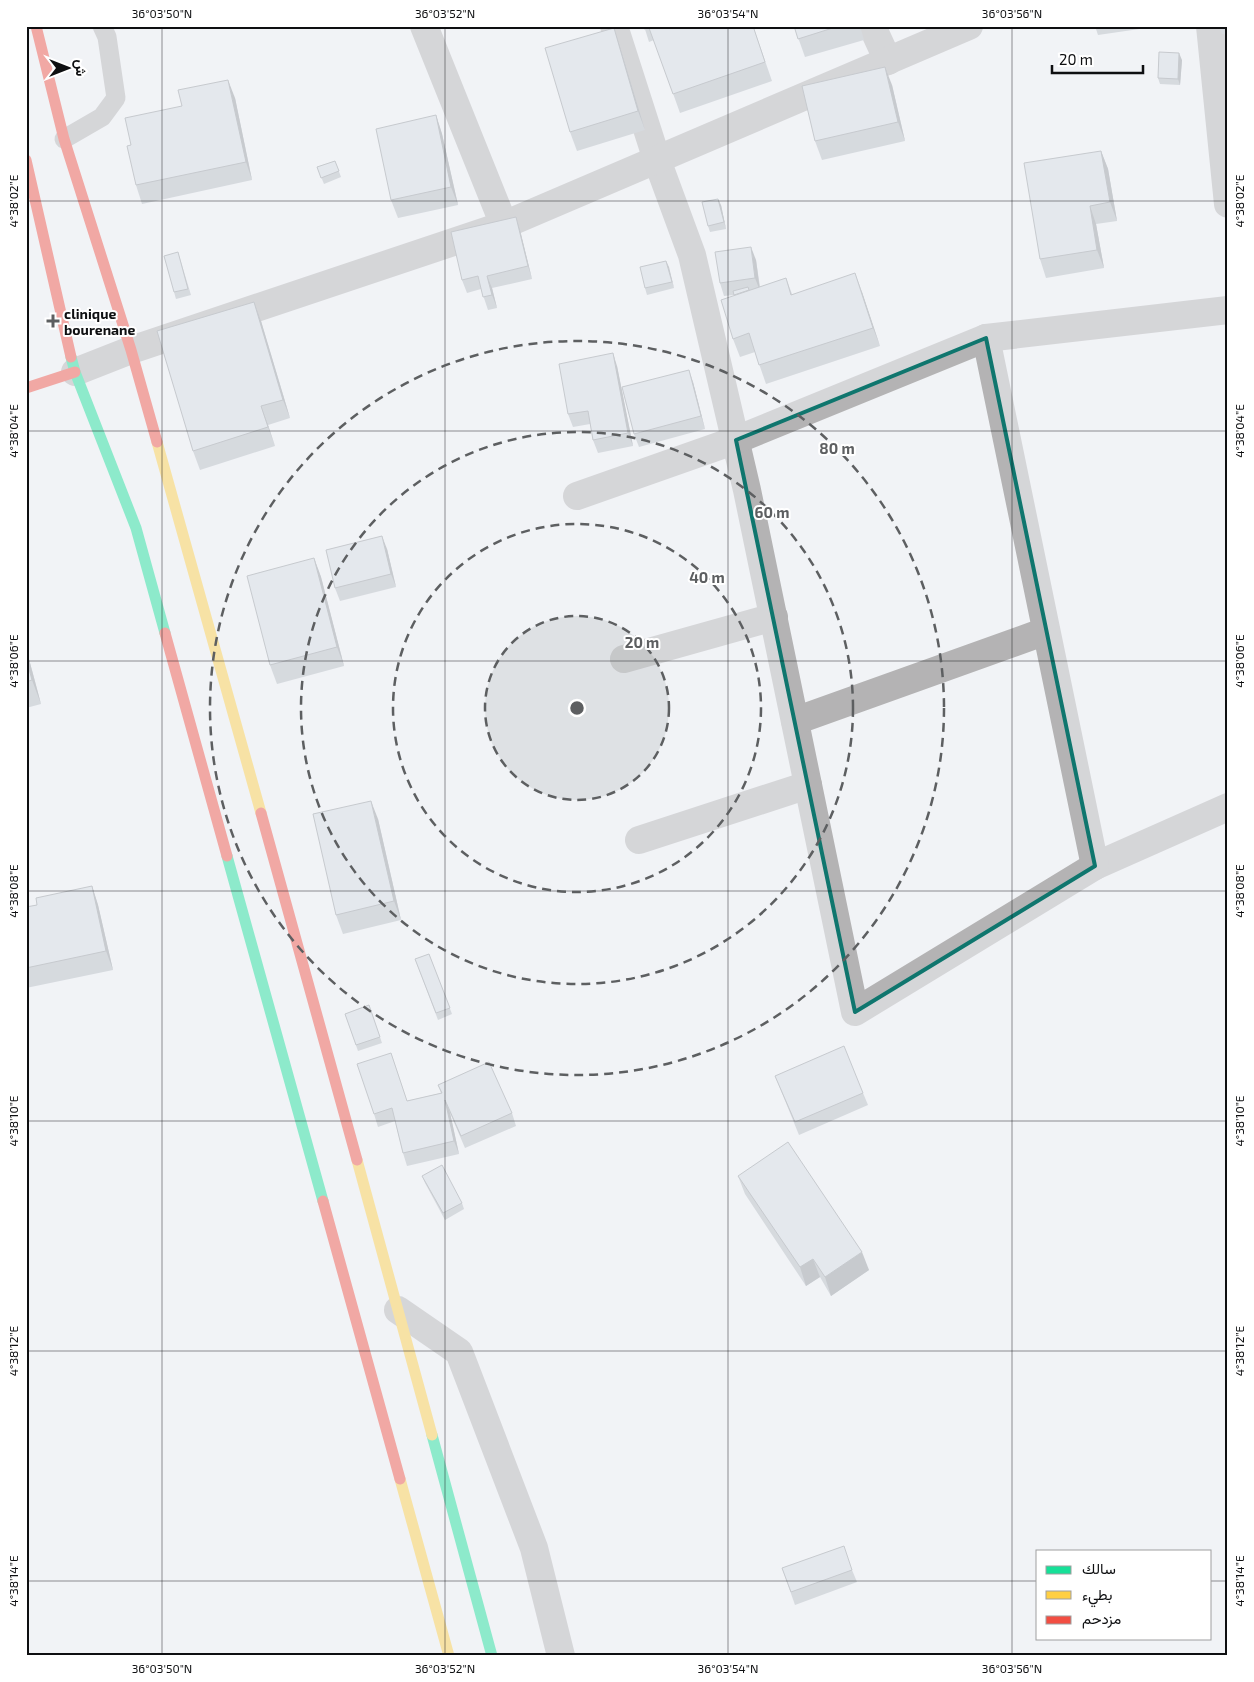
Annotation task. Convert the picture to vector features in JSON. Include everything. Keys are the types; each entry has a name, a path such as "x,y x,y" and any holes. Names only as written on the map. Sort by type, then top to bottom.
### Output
{"main road":[{"path":"36,26 64,138 131,350 311,993 492,1656"},
{"path":"26,160 75,372 136,528 449,1656"},
{"path":"26,388 75,372"}],"street":[{"path":"424,26 504,225"},
{"path":"614,26 657,160 692,255 736,440 855,1012 1095,866 1228,807"},
{"path":"872,26 888,61"},
{"path":"75,372 131,350 504,225 969,26"},
{"path":"1210,26 1228,204"},
{"path":"577,496 736,440 986,338 1228,310"},
{"path":"986,338 1095,866"},
{"path":"624,659 774,617"},
{"path":"795,721 1046,631"},
{"path":"639,840 808,785"},
{"path":"398,1310 459,1352 534,1548 561,1656"}],"lane":[{"path":"64,138 102,118 116,98 107,37 102,26"}],"highlighted area":[{"path":"986,338 1095,866 855,1012 736,440"}],"building":[{"path":"653,26 753,26 765,62 673,94 649,28"},
{"path":"794,26 839,26 798,39"},
{"path":"614,28 638,111 570,132 545,48"},
{"path":"1159,52 1179,53 1178,79 1158,78"},
{"path":"885,67 898,122 815,141 802,86"},
{"path":"228,80 246,162 136,185 127,146 131,145 125,118 182,106 178,90"},
{"path":"436,115 451,187 391,200 376,129"},
{"path":"1101,151 1110,202 1090,206 1097,250 1040,259 1024,163"},
{"path":"335,161 339,171 321,178 317,167"},
{"path":"718,199 724,222 708,226 702,202"},
{"path":"516,217 528,266 487,276 492,295 483,297 478,276 462,280 451,232"},
{"path":"751,247 755,278 720,283 715,252"},
{"path":"178,252 188,289 174,292 164,256"},
{"path":"666,261 672,282 645,288 640,267"},
{"path":"855,273 873,328 759,365 749,333 733,339 721,300 786,278 791,295"},
{"path":"748,287 749,290 734,295 733,291"},
{"path":"254,302 283,400 261,406 268,427 193,451 157,331"},
{"path":"613,353 628,433 593,440 588,411 568,414 559,364"},
{"path":"689,370 701,416 634,434 622,387"},
{"path":"382,536 391,574 335,588 326,550"},
{"path":"314,558 337,647 270,665 247,576"},
{"path":"26,658 32,680 26,682"},
{"path":"371,801 394,901 336,915 313,814"},
{"path":"92,886 106,951 26,968 26,907 37,905 36,898"},
{"path":"429,954 450,1008 436,1013 415,959"},
{"path":"369,1005 380,1037 356,1045 345,1014"},
{"path":"844,1046 863,1093 795,1122 775,1076"},
{"path":"391,1053 407,1101 442,1093 438,1085 489,1062 512,1113 461,1136 445,1100 454,1141 403,1153 392,1108 374,1114 357,1064"},
{"path":"788,1142 862,1252 825,1277 813,1259 800,1267 738,1176"},
{"path":"442,1165 462,1203 443,1213 422,1176"},
{"path":"844,1546 852,1570 791,1592 782,1568"}],"traffic: fast":[{"path":"71,357 75,372 136,528 165,633"},
{"path":"227,856 323,1201"},
{"path":"432,1435 492,1656"}],"traffic: slow":[{"path":"157,442 261,813"},
{"path":"357,1160 432,1435"},
{"path":"400,1479 449,1656"}],"traffic: jam":[{"path":"36,26 64,139 131,350 157,442"},
{"path":"26,160 71,357"},
{"path":"26,388 75,372"},
{"path":"165,633 227,856"},
{"path":"261,813 357,1160"},
{"path":"323,1201 400,1479"}],"place":[{"name":"clinique bourenane","path":"53,321"}]}
